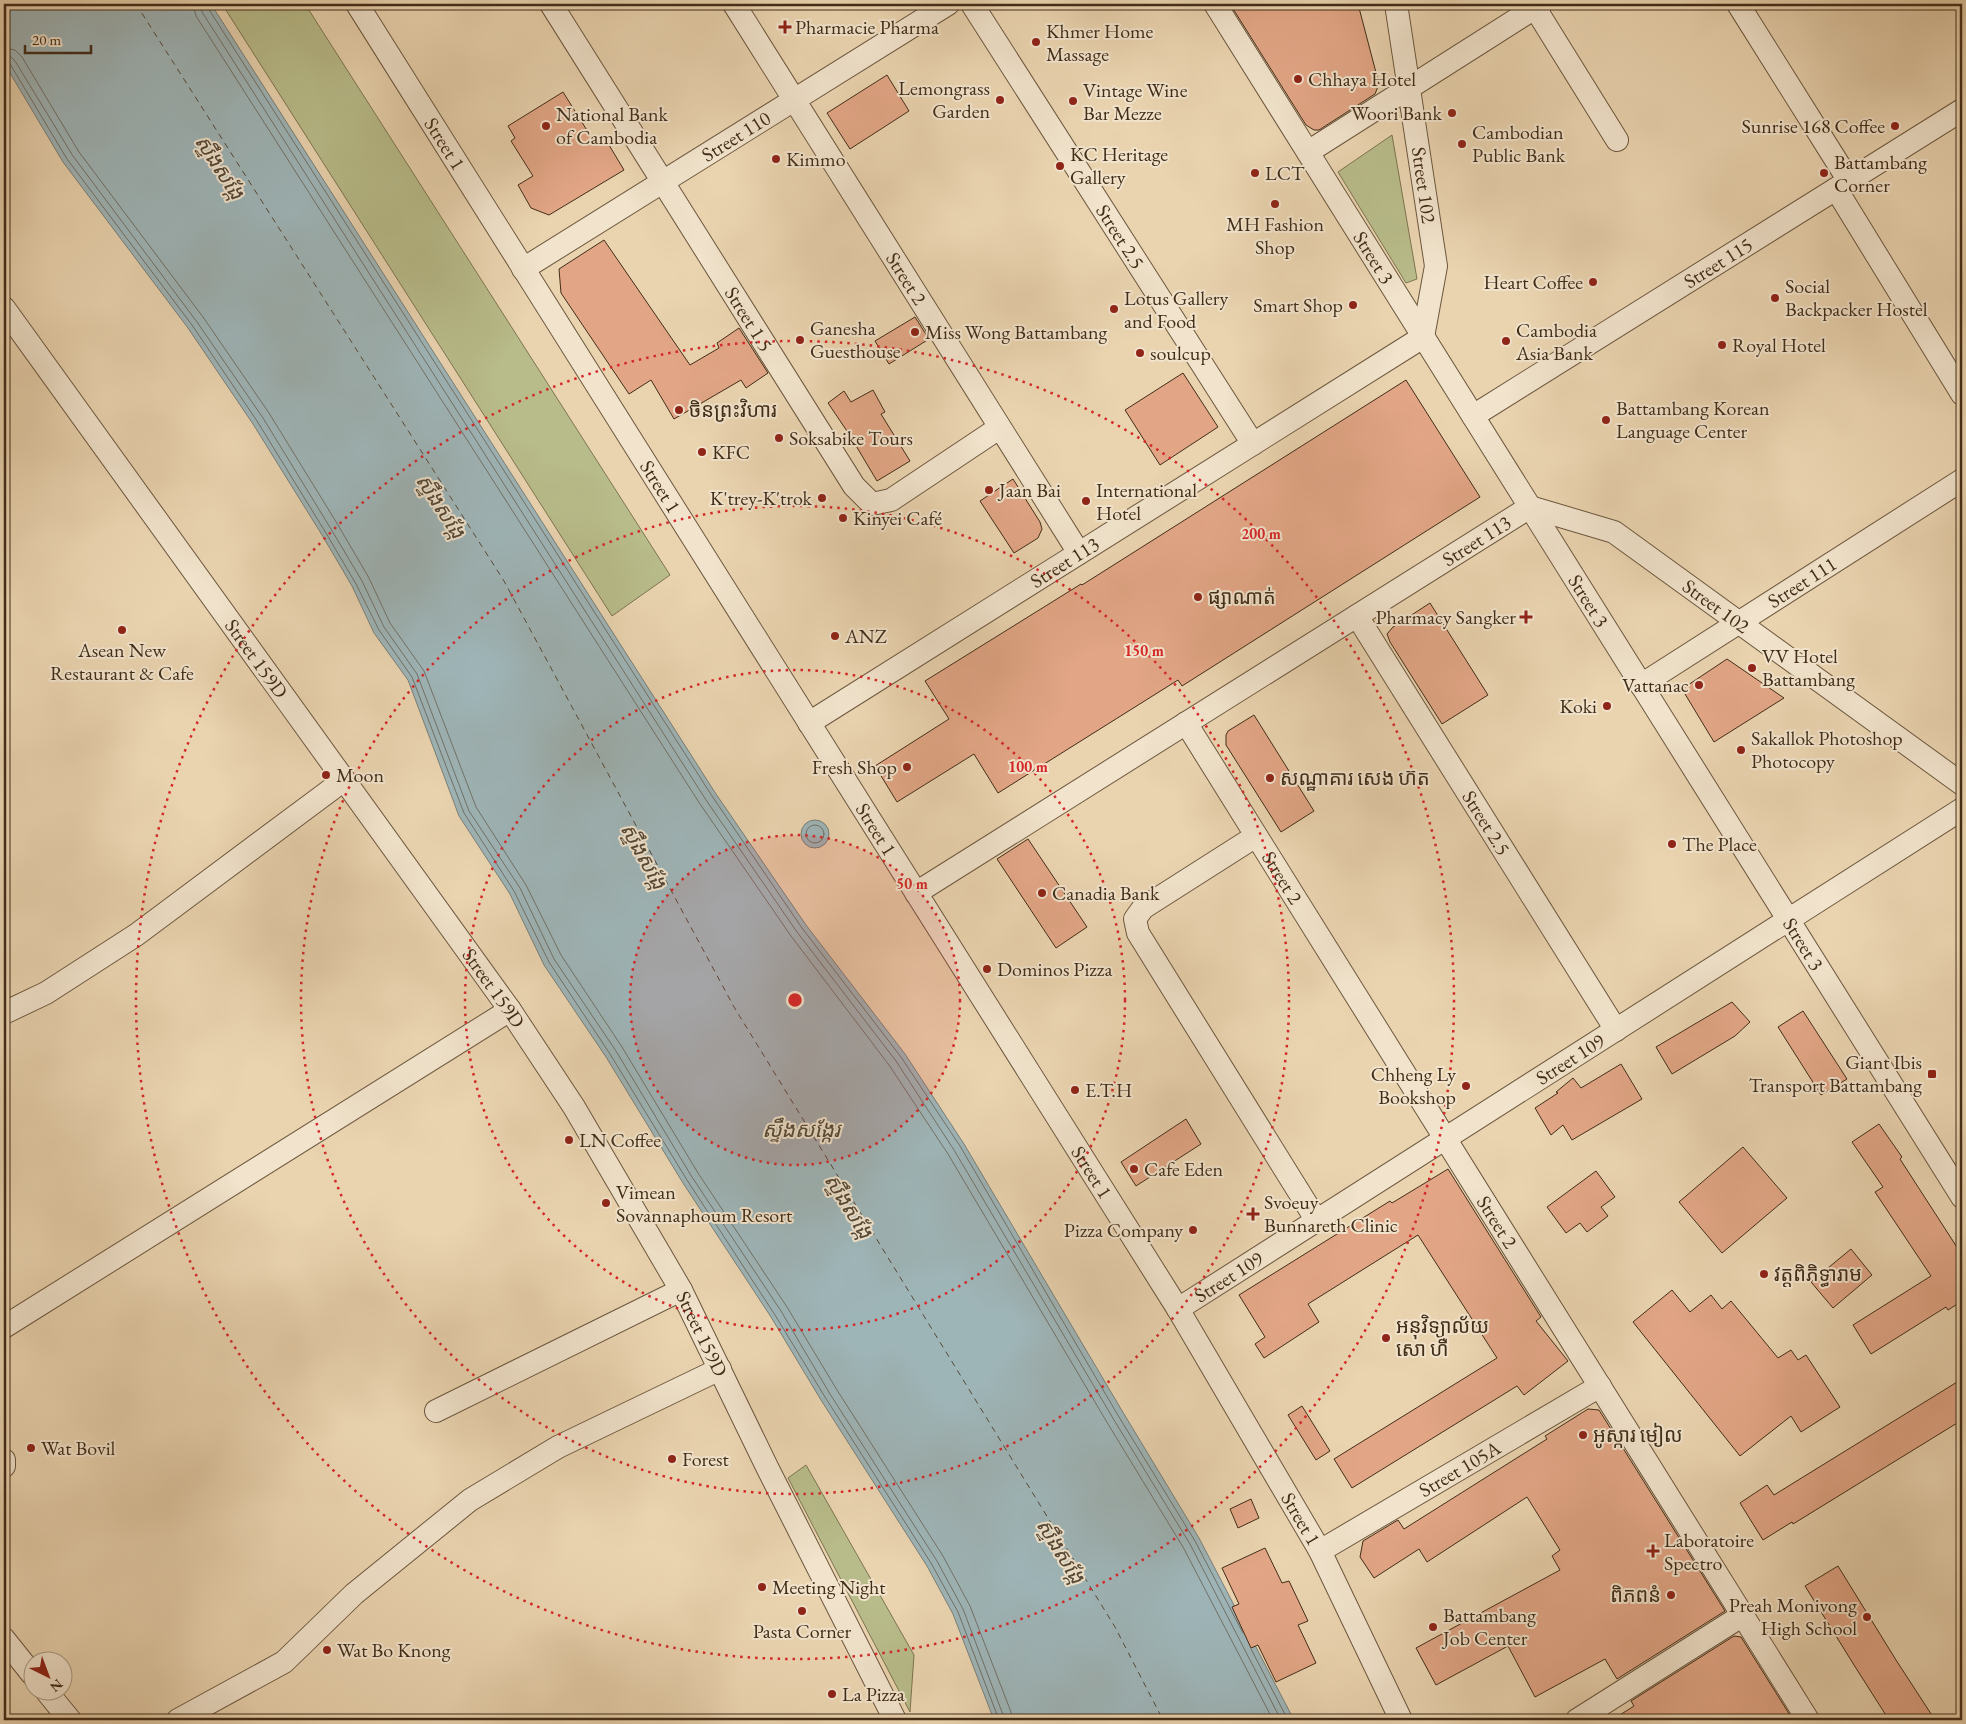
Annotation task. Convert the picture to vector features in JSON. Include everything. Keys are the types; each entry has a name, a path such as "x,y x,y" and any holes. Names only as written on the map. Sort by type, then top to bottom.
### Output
{"street":[{"name":"Street 1","path":"357,4 1178,1309 1320,1551 1401,1720"},
{"name":"Street 1.5","path":"551,4 854,486 872,504 891,500 999,428"},
{"name":"Street 2","path":"734,4 1079,553"},
{"name":"Street 110","path":"523,269 948,4"},
{"name":"Street 2.5","path":"972,4 1253,444"},
{"name":"Street 3","path":"1214,4 1962,1197"},
{"name":"Street 102","path":"1396,4 1436,266 1424,337"},
{"path":"1738,4 1962,394"},
{"path":"1308,152 1538,6 1617,140"},
{"name":"Street 115","path":"1473,416 1962,110"},
{"name":"Street 159D","path":"4,308 510,1010 574,1107 681,1290 767,1467 895,1720"},
{"name":"Street 113","path":"809,723 1424,337"},
{"name":"Street 111","path":"1641,684 1962,480"},
{"name":"Street 113","path":"916,893 1530,507"},
{"name":"Street 102","path":"1530,507 1614,532 1962,784"},
{"name":"Street 2.5","path":"1357,616 1616,1030"},
{"name":"Street 2","path":"1186,723 1808,1720"},
{"path":"4,1013 46,992 136,935 344,780"},
{"name":"Street 109","path":"1178,1309 1962,809"},
{"path":"1256,836 1143,908 1135,919 1138,933 1316,1221"},
{"path":"4,1327 510,1010"},
{"path":"436,1411 681,1290"},
{"path":"178,1720 284,1662 354,1594 470,1500 558,1447 720,1369"},
{"name":"Street 105A","path":"1320,1551 1600,1386"},
{"path":"4,1460 4,1466"},
{"path":"1577,1720 1743,1615"},
{"path":"4,1639 22,1662"},
{"path":"55,1702 70,1720"}],"green space":[{"path":"222,4 305,4 670,575 612,616"},
{"path":"1392,135 1417,279 1406,283 1338,172"},
{"path":"806,1465 914,1655 910,1712 788,1478"}],"water":[{"name":"ស្ទឹងសង្កែរ","path":"4,4 211,4 716,794 806,925 905,1054 964,1144 1199,1538 1294,1720 994,1720 953,1614 927,1566 821,1400 771,1317 683,1183 606,1057 544,965 510,894 459,816 408,680 374,633 352,586 322,535 253,424 188,328 63,162 4,63"},
{"path":"815,820 825,824 829,834 825,844 815,848 805,844 801,834 805,824"}],"building":[{"path":"1230,4 1358,4 1379,84 1375,94 1319,130 1314,130 1306,125"},
{"path":"887,75 909,111 850,149 827,113"},
{"path":"563,92 593,140 603,135 624,170 549,215 531,208 518,185 533,176 511,141 515,138 508,126"},
{"path":"604,240 690,365 719,348 717,343 739,328 768,373 746,388 741,380 674,419 651,380 629,394 561,293 559,269"},
{"path":"915,317 929,339 889,364 875,341"},
{"path":"1183,373 1218,427 1160,465 1125,410"},
{"path":"1406,380 1480,497 1182,686 1178,680 998,793 974,754 897,802 875,766 949,719 925,681 1082,585"},
{"path":"873,390 885,412 881,414 910,461 877,481 828,403 844,391 851,402"},
{"path":"1013,479 1040,522 1042,529 1038,538 1014,553 980,501"},
{"path":"1430,603 1488,695 1442,724 1390,642 1387,634 1393,627"},
{"path":"1727,659 1784,698 1714,742 1682,689"},
{"name":"សណ្ឋាគារ សេង ហ៊ត","path":"1254,715 1314,811 1281,832 1226,745 1228,731"},
{"name":"Canadia Bank","path":"1028,839 1087,927 1056,948 997,859"},
{"path":"1732,1002 1750,1022 1735,1036 1672,1074 1656,1047"},
{"path":"1803,1011 1847,1079 1821,1095 1778,1027"},
{"path":"1621,1064 1642,1099 1572,1140 1563,1125 1551,1135 1535,1108 1558,1093 1556,1092 1573,1078 1581,1088"},
{"path":"1186,1119 1201,1144 1136,1186 1121,1162"},
{"path":"1879,1124 1902,1157 1900,1159 1962,1255 1962,1301 1948,1310 1946,1307 1871,1354 1853,1325 1931,1276 1875,1192 1883,1187 1852,1142"},
{"path":"1743,1147 1787,1198 1722,1253 1679,1202"},
{"path":"1448,1169 1541,1317 1536,1321 1568,1361 1524,1395 1517,1386 1352,1488 1334,1459 1497,1358 1418,1235 1308,1304 1319,1322 1264,1358 1255,1344 1265,1337 1239,1295 1390,1201 1392,1203"},
{"path":"1596,1171 1615,1197 1601,1207 1608,1216 1587,1232 1580,1223 1566,1233 1547,1207"},
{"path":"1851,1249 1872,1275 1833,1308 1811,1282"},
{"path":"1672,1290 1690,1312 1711,1295 1722,1309 1731,1301 1778,1358 1791,1350 1798,1360 1806,1355 1840,1407 1801,1432 1791,1416 1740,1456 1633,1322"},
{"path":"1962,1379 1962,1420 1793,1524 1792,1522 1763,1540 1740,1503 1767,1485 1774,1495"},
{"path":"1302,1406 1330,1451 1316,1460 1288,1415"},
{"path":"1588,1409 1599,1410 1725,1611 1617,1679 1605,1659 1535,1697 1508,1646 1436,1685 1416,1648 1560,1570 1552,1556 1560,1550 1527,1497 1427,1562 1419,1549 1374,1578 1360,1557 1363,1541 1398,1520 1404,1529 1547,1439 1545,1436"},
{"path":"1251,1499 1259,1518 1238,1528 1230,1509"},
{"path":"1265,1548 1282,1583 1289,1581 1308,1621 1298,1625 1316,1663 1276,1682 1258,1645 1251,1648 1232,1607 1239,1604 1222,1568"},
{"path":"1838,1566 1935,1720 1889,1720 1854,1665 1805,1586"},
{"path":"1734,1636 1741,1637 1793,1720 1612,1720 1634,1706 1631,1701"}],"ferry route":[{"path":"136,4 504,581 734,1007 1115,1627 1163,1720"}],"place":[{"name":"Pharmacie Pharma","path":"785,27"},
{"name":"Khmer Home Massage","path":"1036,42"},
{"name":"Chhaya Hotel","path":"1298,79"},
{"name":"Lemongrass Garden","path":"1000,100"},
{"name":"Vintage Wine Bar Mezze","path":"1073,101"},
{"name":"Woori Bank","path":"1452,113"},
{"name":"National Bank of Cambodia","path":"546,126"},
{"name":"Sunrise 168 Coffee","path":"1895,126"},
{"name":"Cambodian Public Bank","path":"1462,144"},
{"name":"Kimmo","path":"776,159"},
{"name":"KC Heritage Gallery","path":"1060,166"},
{"name":"LCT","path":"1255,173"},
{"name":"Battambang Corner","path":"1824,173"},
{"name":"MH Fashion Shop","path":"1275,204"},
{"name":"Heart Coffee","path":"1593,282"},
{"name":"Social Backpacker Hostel","path":"1775,298"},
{"name":"Smart Shop","path":"1353,305"},
{"name":"Lotus Gallery and Food","path":"1114,309"},
{"name":"Miss Wong Battambang","path":"915,332"},
{"name":"Ganesha Guesthouse","path":"800,340"},
{"name":"Cambodia Asia Bank","path":"1506,341"},
{"name":"Royal Hotel","path":"1722,345"},
{"name":"soulcup","path":"1140,353"},
{"name":"ចិនព្រះវិហារ","path":"679,410"},
{"name":"Battambang Korean Language Center","path":"1606,420"},
{"name":"Soksabike Tours","path":"779,438"},
{"name":"KFC","path":"702,452"},
{"name":"Jaan Bai","path":"989,490"},
{"name":"K'trey-K'trok","path":"822,498"},
{"name":"International Hotel","path":"1086,501"},
{"name":"Kinyei Café","path":"843,518"},
{"name":"ផ្សាណាត់","path":"1198,597"},
{"name":"Pharmacy Sangker","path":"1526,617"},
{"name":"Asean New Restaurant & Cafe","path":"122,630"},
{"name":"ANZ","path":"835,636"},
{"name":"VV Hotel Battambang","path":"1752,668"},
{"name":"Vattanac","path":"1699,685"},
{"name":"Koki","path":"1607,706"},
{"name":"Sakallok Photoshop Photocopy","path":"1741,750"},
{"name":"Fresh Shop","path":"907,767"},
{"name":"Moon","path":"326,775"},
{"name":"សណ្ឋាគារ សេង ហ៊ត","path":"1270,778"},
{"name":"The Place","path":"1672,844"},
{"name":"Canadia Bank","path":"1042,893"},
{"name":"Dominos Pizza","path":"987,969"},
{"name":"Giant Ibis Transport Battambang","path":"1932,1074"},
{"name":"Chheng Ly Bookshop","path":"1466,1086"},
{"name":"E.T.H","path":"1075,1090"},
{"name":"LN Coffee","path":"569,1140"},
{"name":"Cafe Eden","path":"1134,1169"},
{"name":"Vimean Sovannaphoum Resort","path":"606,1203"},
{"name":"Svoeuy Bunnareth Clinic","path":"1253,1214"},
{"name":"Pizza Company","path":"1193,1230"},
{"name":"វត្តពិភិទ្ធារាម","path":"1764,1274"},
{"name":"អនុវិទ្យាល័យ សោ ហឺ","path":"1386,1338"},
{"name":"អូស្ការ មៀល","path":"1583,1435"},
{"name":"Wat Bovil","path":"31,1448"},
{"name":"Forest","path":"672,1459"},
{"name":"Laboratoire Spectro","path":"1653,1551"},
{"name":"Meeting Night","path":"762,1587"},
{"name":"ពិភពនំ","path":"1671,1595"},
{"name":"Pasta Corner","path":"802,1611"},
{"name":"Preah Monivong High School","path":"1867,1617"},
{"name":"Battambang Job Center","path":"1433,1627"},
{"name":"Wat Bo Knong","path":"327,1650"},
{"name":"La Pizza","path":"832,1694"}],"water label":[{"name":"ស្ទឹងសង្កែ","path":"220,167"},
{"name":"ស្ទឹងសង្កែ","path":"441,506"},
{"name":"ស្ទឹងសង្កែ","path":"644,856"},
{"name":"ស្ទឹងសង្កែ","path":"849,1206"},
{"name":"ស្ទឹងសង្កែ","path":"1061,1551"}]}
